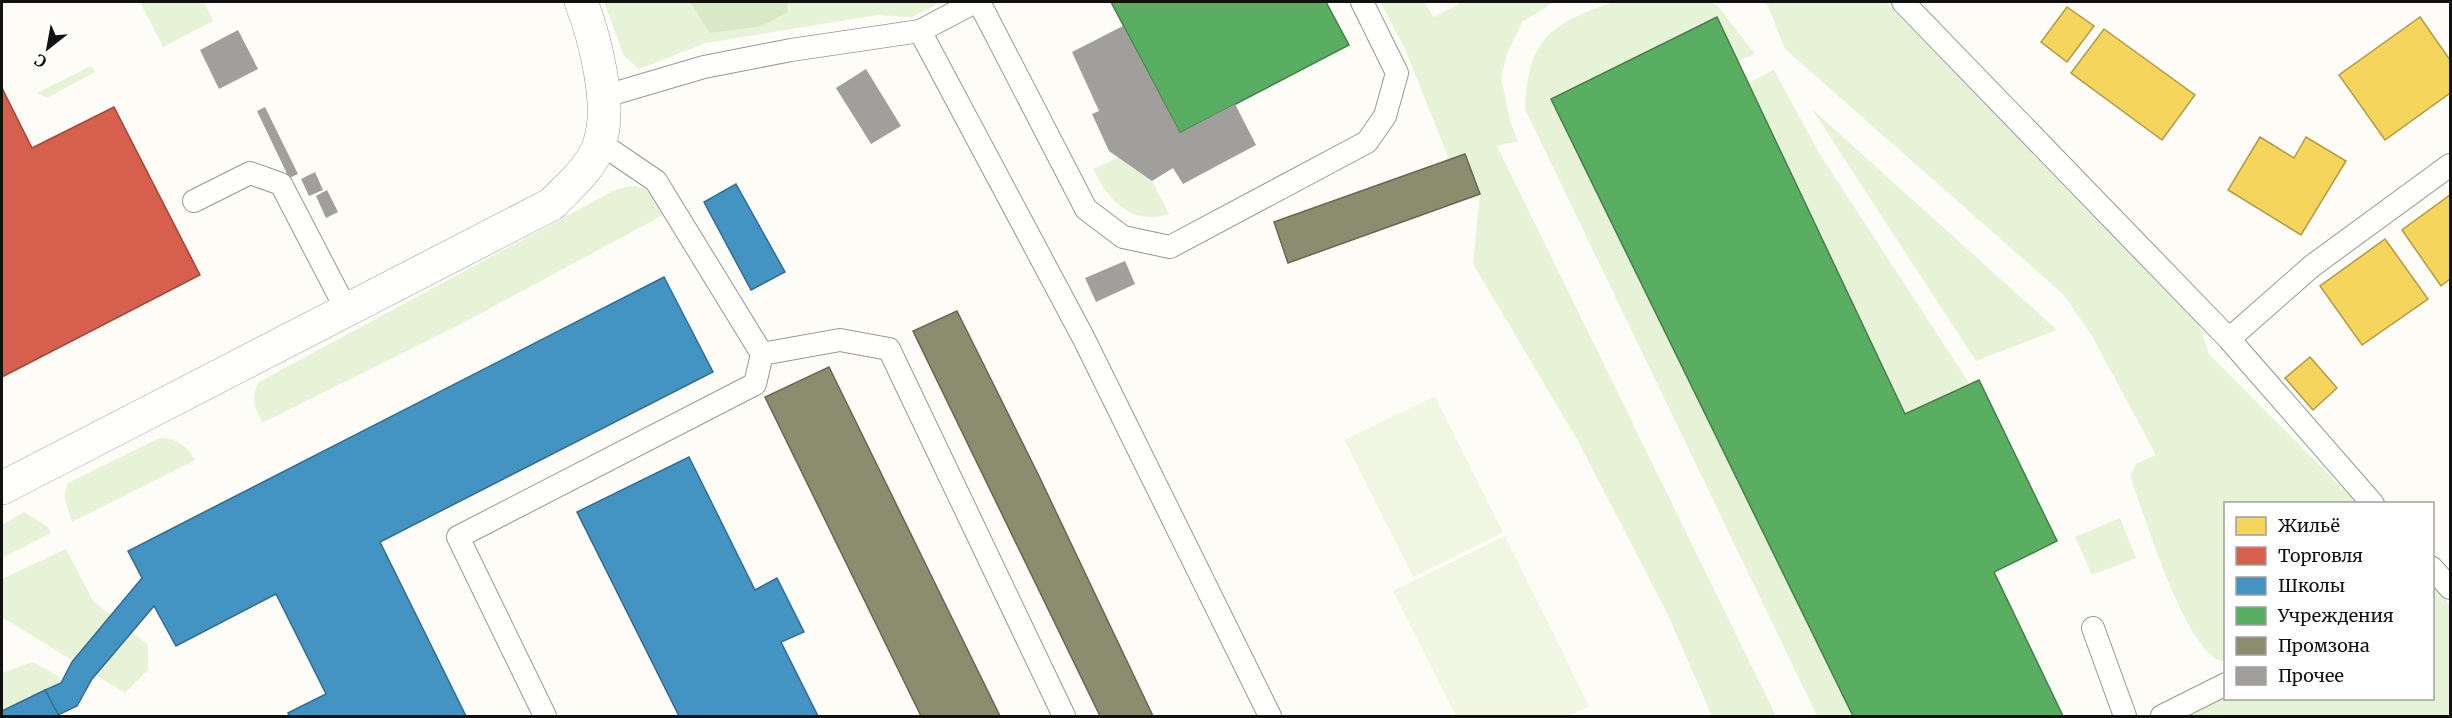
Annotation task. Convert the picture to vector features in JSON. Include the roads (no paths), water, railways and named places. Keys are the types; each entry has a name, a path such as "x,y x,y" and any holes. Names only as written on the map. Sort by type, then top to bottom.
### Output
{"street":[{"path":"2,488 552,204 589,164 600,143 604,120 599,61 581,2"}],"lane":[{"path":"602,97 715,65 791,50 920,31 977,2 1086,209 1123,237 1170,247 1367,142 1385,116 1397,73 1362,2"},
{"path":"1903,2 2229,339 2371,502"},
{"path":"920,31 1083,337 1270,717"},
{"path":"545,717 458,537 755,384 762,354 656,181 600,143"},
{"path":"2229,339 2312,266 2451,165"},
{"path":"194,201 250,173 281,184 347,311"},
{"path":"762,354 840,340 889,350 1064,717"},
{"path":"2434,569 2451,588"},
{"path":"2093,628 2125,717"},
{"path":"2162,717 2224,685"}]}
